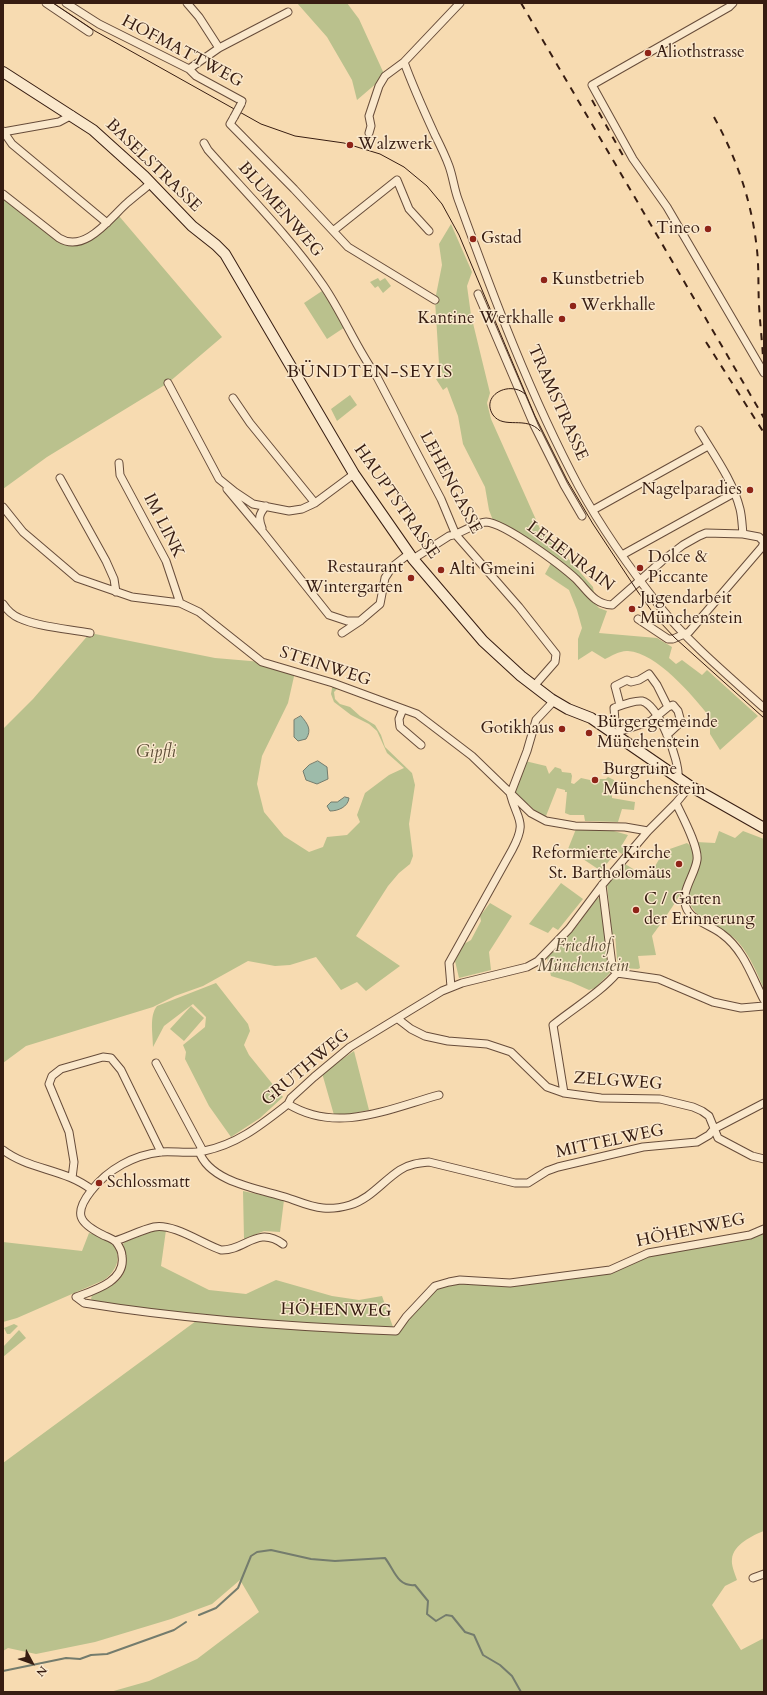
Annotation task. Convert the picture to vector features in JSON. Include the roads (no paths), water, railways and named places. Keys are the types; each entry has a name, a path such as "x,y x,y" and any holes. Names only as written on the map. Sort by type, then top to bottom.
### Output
{"main road":[{"name":"BASELSTRASSE","path":"3,72 72,115 93,130 151,183 179,214 225,254 257,307"},
{"name":"HAUPTSTRASSE","path":"257,307 354,474 412,556 483,641 505,662 551,699 568,709 591,718 618,733 690,786 764,828"}],"street":[{"path":"46,3 89,32"},
{"name":"HOFMATTWEG","path":"66,3 99,24 189,69 196,76 242,103 230,124 333,231"},
{"path":"187,3 199,16 219,48"},
{"path":"369,133 371,126 369,116 379,86 385,76 404,62 460,3"},
{"path":"731,5 592,86 633,159 667,207 764,373"},
{"path":"189,69 219,48 288,12"},
{"name":"TRAMSTRASSE","path":"404,62 412,84 449,166 457,196 495,299 530,383 559,447 593,510 640,581 684,634 764,708"},
{"path":"72,115 59,122 4,131 12,144 107,222"},
{"name":"BLUMENWEG","path":"204,143 208,150 301,255 331,298"},
{"path":"429,230 409,209 397,180 333,231 348,247 434,300"},
{"path":"3,194 48,231 66,242 77,242 92,235 133,197 151,183"},
{"name":"TRAMSTRASSE","path":"478,294 534,425 564,485 582,516"},
{"name":"LEHENGASSE","path":"331,298 365,360 377,377 441,499 456,535 519,607 556,654 555,662 534,686"},
{"path":"168,383 219,479 328,615 348,621 360,621"},
{"path":"233,398 250,422 315,504"},
{"path":"699,430 723,470 734,493 740,508 743,534"},
{"path":"593,510 708,446"},
{"name":"IM LINK","path":"119,463 120,475 166,561 180,603"},
{"path":"219,479 253,504 289,511 302,509 315,504 354,474"},
{"path":"60,478 106,561 114,579 116,592"},
{"path":"622,555 734,493"},
{"path":"263,532 259,519 260,512 266,506"},
{"name":"STEINWEG","path":"3,507 22,532 77,578 132,597 180,603 199,612 262,662 333,683 403,708 422,717 460,747 530,813 546,821 575,826 625,827 648,831"},
{"name":"LEHENRAIN","path":"342,633 360,621 380,604 385,578 392,567 449,536 456,535 484,522 494,523 531,545 576,579 594,598 603,605 612,605 662,561 683,545 706,533 743,534 759,537 764,542"},
{"path":"638,619 668,639 673,639 693,629 762,547 764,542"},
{"path":"3,604 8,611 18,618 90,633"},
{"path":"620,705 614,686 627,680 630,682 639,680 649,674 668,707"},
{"path":"451,987 449,963 521,831 521,821 512,803 510,793 527,751 536,720 551,704 551,699"},
{"path":"667,734 681,722 678,711 673,706 668,707 657,715 650,720 618,733 614,708 620,705 640,701 644,702 657,715 667,734 679,770 678,777"},
{"path":"403,708 399,719 400,727 421,745"},
{"name":"GRUTHWEG","path":"115,1242 88,1227 82,1221 81,1208 92,1190 117,1168 128,1161 161,1152 201,1151 230,1143 252,1132 288,1104 291,1098 350,1047 451,987 527,967 538,961 569,929 602,885 648,831 676,803 690,786"},
{"path":"676,803 693,841 698,859 684,898 686,908 692,917 722,934 739,950 764,1000"},
{"path":"602,885 612,965 617,973 659,979 713,1002 741,1008 764,1006"},
{"path":"564,1093 554,1025 594,993 603,988 617,973"},
{"name":"ZELGWEG","path":"398,1019 411,1029 425,1036 448,1041 488,1044 511,1052 547,1087 564,1093 601,1098 660,1099 693,1107 709,1116 718,1138 752,1156 764,1159"},
{"path":"72,1178 74,1162 69,1132 49,1084 52,1076 61,1069 103,1057 111,1058 116,1062 161,1152"},
{"name":"MITTELWEG","path":"156,1063 201,1151 201,1157 207,1165 242,1186 286,1197 309,1206 325,1209 350,1205 364,1199 401,1169 415,1164 431,1162 454,1169 515,1183 528,1183 547,1171 558,1167 643,1147 697,1142 709,1135 714,1129 764,1103"},
{"path":"288,1104 301,1112 319,1117 345,1119 373,1114 439,1095"},
{"path":"3,1150 19,1159 72,1178 92,1190"},
{"path":"115,1242 155,1227 166,1227 221,1250 228,1250 257,1238 270,1237 283,1244"},
{"name":"HÖHENWEG","path":"115,1242 122,1253 123,1260 120,1271 110,1282 76,1297 84,1303 205,1320 284,1326 396,1330 435,1286 449,1282 460,1280 510,1283 610,1270 648,1253 750,1235 764,1229"},
{"path":"753,1578 764,1574"}],"waterway":[{"path":"199,1615 216,1608 238,1588 251,1556 257,1552 271,1550 311,1559 335,1561 385,1558 400,1580 409,1585 415,1585 428,1601 427,1614 436,1621 446,1615 452,1616 465,1632 474,1635 483,1655 500,1665 512,1676 521,1692"},
{"path":"3,1671 66,1658 80,1659 91,1655 107,1654 174,1630 186,1622"}],"tram line":[{"path":"53,3 95,31 261,124 295,136 344,143 380,154 404,167 427,186 442,204 459,235 535,416 567,480 593,524 659,621 675,638 764,718"},
{"path":"525,394 519,390 505,389 493,396 490,401 490,408 493,415 503,422 528,424 534,426 540,431"}],"railway":[{"path":"521,3 764,418"},
{"path":"592,100 626,161"},
{"path":"714,117 730,149 742,181 755,232 758,257 759,305 763,357"},
{"path":"706,342 764,433"}],"place":[{"name":"Aliothstrasse","path":"648,53"},
{"name":"Walzwerk","path":"350,145"},
{"name":"Tineo","path":"708,229"},
{"name":"Gstad","path":"473,239"},
{"name":"Kunstbetrieb","path":"544,280"},
{"name":"Werkhalle","path":"573,306"},
{"name":"Kantine Werkhalle","path":"562,319"},
{"name":"Nagelparadies","path":"750,490"},
{"name":"Dolce & Piccante","path":"640,568"},
{"name":"Alti Gmeini","path":"441,570"},
{"name":"Restaurant Wintergarten","path":"411,578"},
{"name":"Jugendarbeit Münchenstein","path":"632,609"},
{"name":"Gotikhaus","path":"562,729"},
{"name":"Bürgergemeinde Münchenstein","path":"589,733"},
{"name":"Burgruine Münchenstein","path":"595,780"},
{"name":"Reformierte Kirche St. Bartholomäus","path":"679,864"},
{"name":"C / Garten der Erinnerung","path":"636,910"},
{"name":"Schlossmatt","path":"99,1183"}],"district":[{"name":"BÜNDTEN-SEYIS","path":"370,373"}],"park label":[{"name":"Gipfli","path":"156,753"},
{"name":"Friedhof Münchenstein","path":"583,957"}]}
